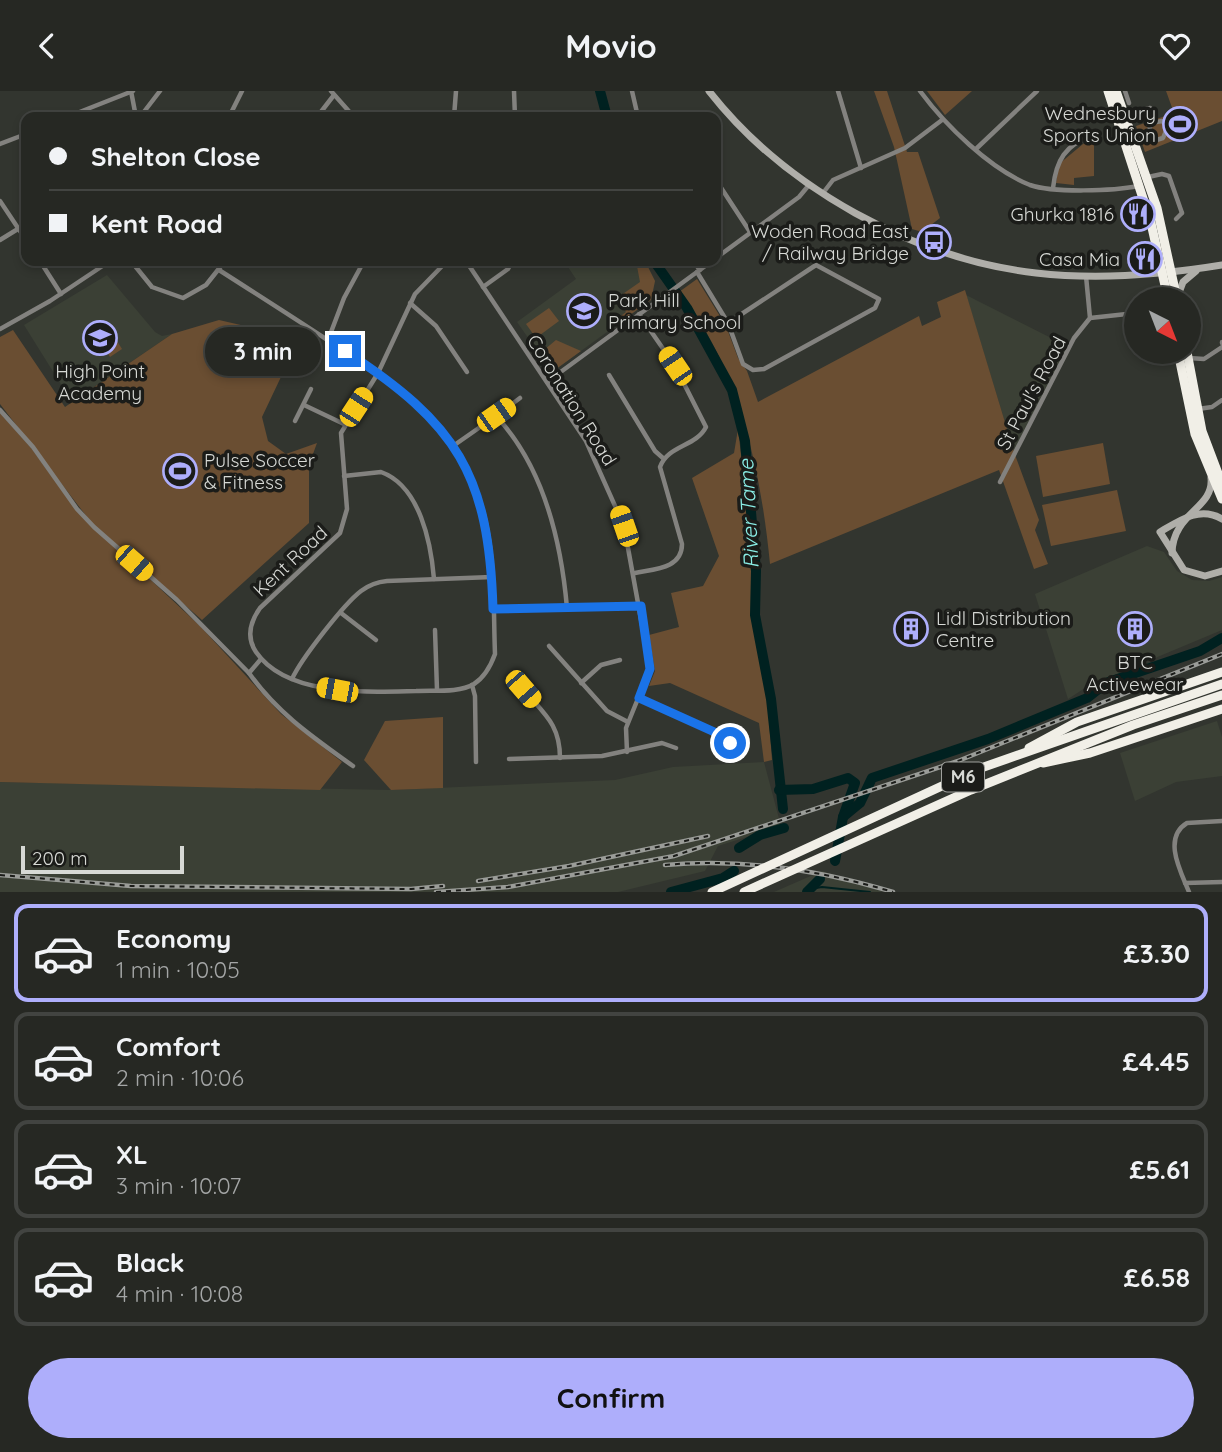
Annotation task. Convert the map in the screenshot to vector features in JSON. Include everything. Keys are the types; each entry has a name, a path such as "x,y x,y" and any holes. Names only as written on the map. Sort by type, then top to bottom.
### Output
{"highway":[{"path":"1108,91 1172,287"},
{"path":"1116,91 1147,177 1168,287"},
{"path":"1180,364 1195,434 1211,478 1222,499"},
{"path":"1190,364 1197,409 1209,453 1222,484"},
{"path":"1024,751 1077,722 1222,672"},
{"name":"M6","path":"712,892 1024,751 1222,684"},
{"name":"M6","path":"744,892 908,817 1036,764 1133,725 1222,695"},
{"path":"1036,764 1090,753 1222,709"}],"street":[{"path":"80,112 132,91 137,112"},
{"path":"142,112 160,91"},
{"path":"232,112 242,91"},
{"path":"454,112 456,91"},
{"path":"514,91 515,112"},
{"path":"632,91 637,112"},
{"path":"709,91 753,138 810,185 895,231 964,257 1034,273 1086,276 1167,273 1222,265"},
{"path":"838,91 861,168"},
{"path":"920,91 942,120 1024,182 1053,188 1140,185"},
{"path":"976,148 1037,91"},
{"path":"1125,91 1129,103"},
{"path":"320,112 332,93 349,112"},
{"path":"1148,99 1153,115"},
{"path":"1125,115 1150,108"},
{"path":"823,193 833,180 891,155 942,120"},
{"path":"1162,121 1168,126 1163,138 1153,141 1148,135 1152,123 1162,121"},
{"path":"1135,139 1148,135"},
{"path":"0,144 21,136"},
{"path":"1053,188 1060,158 1081,140 1093,136"},
{"path":"1147,177 1162,174 1169,176 1182,213"},
{"path":"721,255 799,197 810,185"},
{"path":"721,188 750,232"},
{"path":"0,201 21,231"},
{"path":"1182,213 1189,215"},
{"path":"1177,219 1182,213"},
{"path":"0,240 19,228"},
{"path":"696,266 728,323 743,364 758,370 875,308 879,299 816,265 728,323"},
{"path":"43,266 61,294"},
{"path":"0,328 61,294 103,266"},
{"path":"135,266 152,287 183,298 198,292 222,266"},
{"path":"328,340 344,298 361,266"},
{"name":"Kent Road","path":"261,659 251,644 252,622 265,603 340,533 347,509 339,439 344,424 378,373 410,303 428,277 441,266"},
{"name":"Coronation Road","path":"469,266 599,465 624,526 635,573 650,669 628,722"},
{"path":"484,287 510,266"},
{"path":"547,382 705,266"},
{"path":"1181,287 1183,282 1199,269"},
{"path":"219,270 378,373 413,399 453,446 480,501 492,577 495,653 482,677 472,685 438,690 337,690 277,672 261,659 249,673"},
{"path":"1086,276 1090,318 1124,314"},
{"path":"410,303 436,326 467,372"},
{"path":"635,573 671,565 682,552 660,470 664,459 701,435 705,422 675,366 639,314"},
{"name":"St Paul's Road","path":"1000,482 1074,338 1090,318"},
{"path":"1201,358 1204,359 1222,344"},
{"path":"609,375 655,451 664,459"},
{"path":"295,421 311,389"},
{"path":"453,446 520,398"},
{"path":"1197,409 1212,407 1222,400"},
{"path":"304,405 344,424"},
{"path":"0,410 33,447 77,509 94,527 177,600 303,731 353,766"},
{"path":"496,415 522,453 548,507 561,554 566,608"},
{"path":"1209,453 1222,472"},
{"path":"344,476 381,471 403,490 426,529 434,579"},
{"path":"1211,478 1209,496 1185,518 1160,532 1178,565 1190,573 1205,576 1222,571"},
{"path":"1172,554 1175,533 1185,518 1206,513 1222,519"},
{"path":"292,678 300,664 355,596 370,585 387,581 492,577"},
{"path":"493,609 641,606"},
{"path":"341,613 376,640"},
{"path":"435,630 438,690"},
{"path":"549,646 607,711 628,722 625,733 627,752"},
{"path":"581,683 601,665 620,660"},
{"path":"472,685 475,696 476,762"},
{"path":"523,689 555,726 559,737 560,758"},
{"path":"639,698 721,735 735,753"},
{"path":"509,759 627,752 662,744 676,748"},
{"path":"1189,892 1174,852 1177,833 1182,827 1196,821 1222,821"},
{"path":"1185,883 1222,882"}],"shaded area":[{"path":"874,91 887,91 907,152 918,152 940,218 922,232 912,229 894,147"},
{"path":"927,91 972,91 945,115"},
{"name":"Wednesbury Sports Union","path":"1166,91 1222,91 1222,121 1145,152 1136,126 1174,113"},
{"path":"1089,139 1094,139 1094,176 1074,178 1074,185 1056,183 1059,164"},
{"name":"Park Hill Primary School","path":"567,266 648,266 655,281 651,300 552,372 517,322 576,279"},
{"path":"637,266 648,266 655,281 651,300 620,322 618,318 626,312 617,298 640,282"},
{"name":"High Point Academy","path":"107,275 155,332 162,336 172,334 72,402 24,325"},
{"path":"697,279 726,326 758,402 919,316 922,326 941,317 937,302 965,290 1014,452 1039,520 1035,530 1048,564 1034,569 999,470 770,564 760,493 744,421 717,353 700,321 679,292"},
{"path":"966,295 1067,346 1014,452"},
{"path":"549,308 559,321 536,338 526,324"},
{"name":"Pulse Soccer & Fitness","path":"219,320 258,329 288,341 289,360 262,417 268,441 286,454 317,443 309,465 309,523 202,620 94,526 0,404 0,337 13,330 65,407 172,334"},
{"path":"107,325 122,349 110,357 95,333"},
{"path":"556,340 581,351 552,372 540,359 547,355 544,350"},
{"path":"0,413 32,449 76,510 200,626 281,714 342,762 320,790 0,782"},
{"path":"738,429 750,531 753,622 767,695 772,760 764,762 759,723 670,683 649,686 655,671 649,635 679,627 671,593 703,586 719,556 692,478 734,453"},
{"path":"1103,443 1110,484 1043,497 1036,456"},
{"path":"1117,490 1126,531 1051,546 1042,505"},
{"path":"1147,546 1164,552 1177,571 1192,580 1209,581 1222,577 1222,630 1088,686 1068,699 1035,594"},
{"path":"443,717 443,788 391,790 364,760 385,721"},
{"path":"1217,721 1222,737 1222,776 1176,782 1135,801 1120,753"},
{"path":"764,762 781,826 718,846 705,871 618,892 0,892 0,782 391,790 615,780 673,767"},
{"path":"822,871 883,892 774,892"}],"waterway":[{"name":"River Tame","path":"600,91 606,112"},
{"name":"River Tame","path":"658,266 687,308 732,390 745,441 756,571 755,615 771,699 783,809"},
{"name":"River Tame","path":"843,817 860,803 872,778 988,739 1087,698 1106,683 1200,651 1222,638"},
{"name":"River Tame","path":"779,790 813,789 848,778 855,783 843,817 835,861"},
{"name":"River Tame","path":"739,848 760,835 784,828"},
{"name":"River Tame","path":"671,892 723,878 734,871"},
{"name":"River Tame","path":"807,892 820,879"},
{"path":"810,889 822,887 870,892"}],"railway":[{"path":"436,892 508,887 674,856 958,761 1222,654"},
{"path":"478,881 569,866 708,836"},
{"path":"665,865 722,863 780,868 809,872 893,892"},
{"path":"0,875 131,886 411,889 443,886"}],"place":[{"name":"Wednesbury Sports Union","path":"1180,124"},
{"name":"Ghurka 1816","path":"1138,214"},
{"name":"Woden Road East / Railway Bridge","path":"934,242"},
{"name":"Casa Mia","path":"1145,259"},
{"name":"Park Hill Primary School","path":"584,311"},
{"name":"High Point Academy","path":"100,338"},
{"name":"Pulse Soccer & Fitness","path":"180,471"},
{"name":"Lidl Distribution Centre","path":"911,629"},
{"name":"BTC Activewear","path":"1135,629"}],"route":[{"path":"345,351 413,399 444,433 466,468 480,501 488,534 493,609 641,606 650,669 639,698 721,735 730,743"}]}
